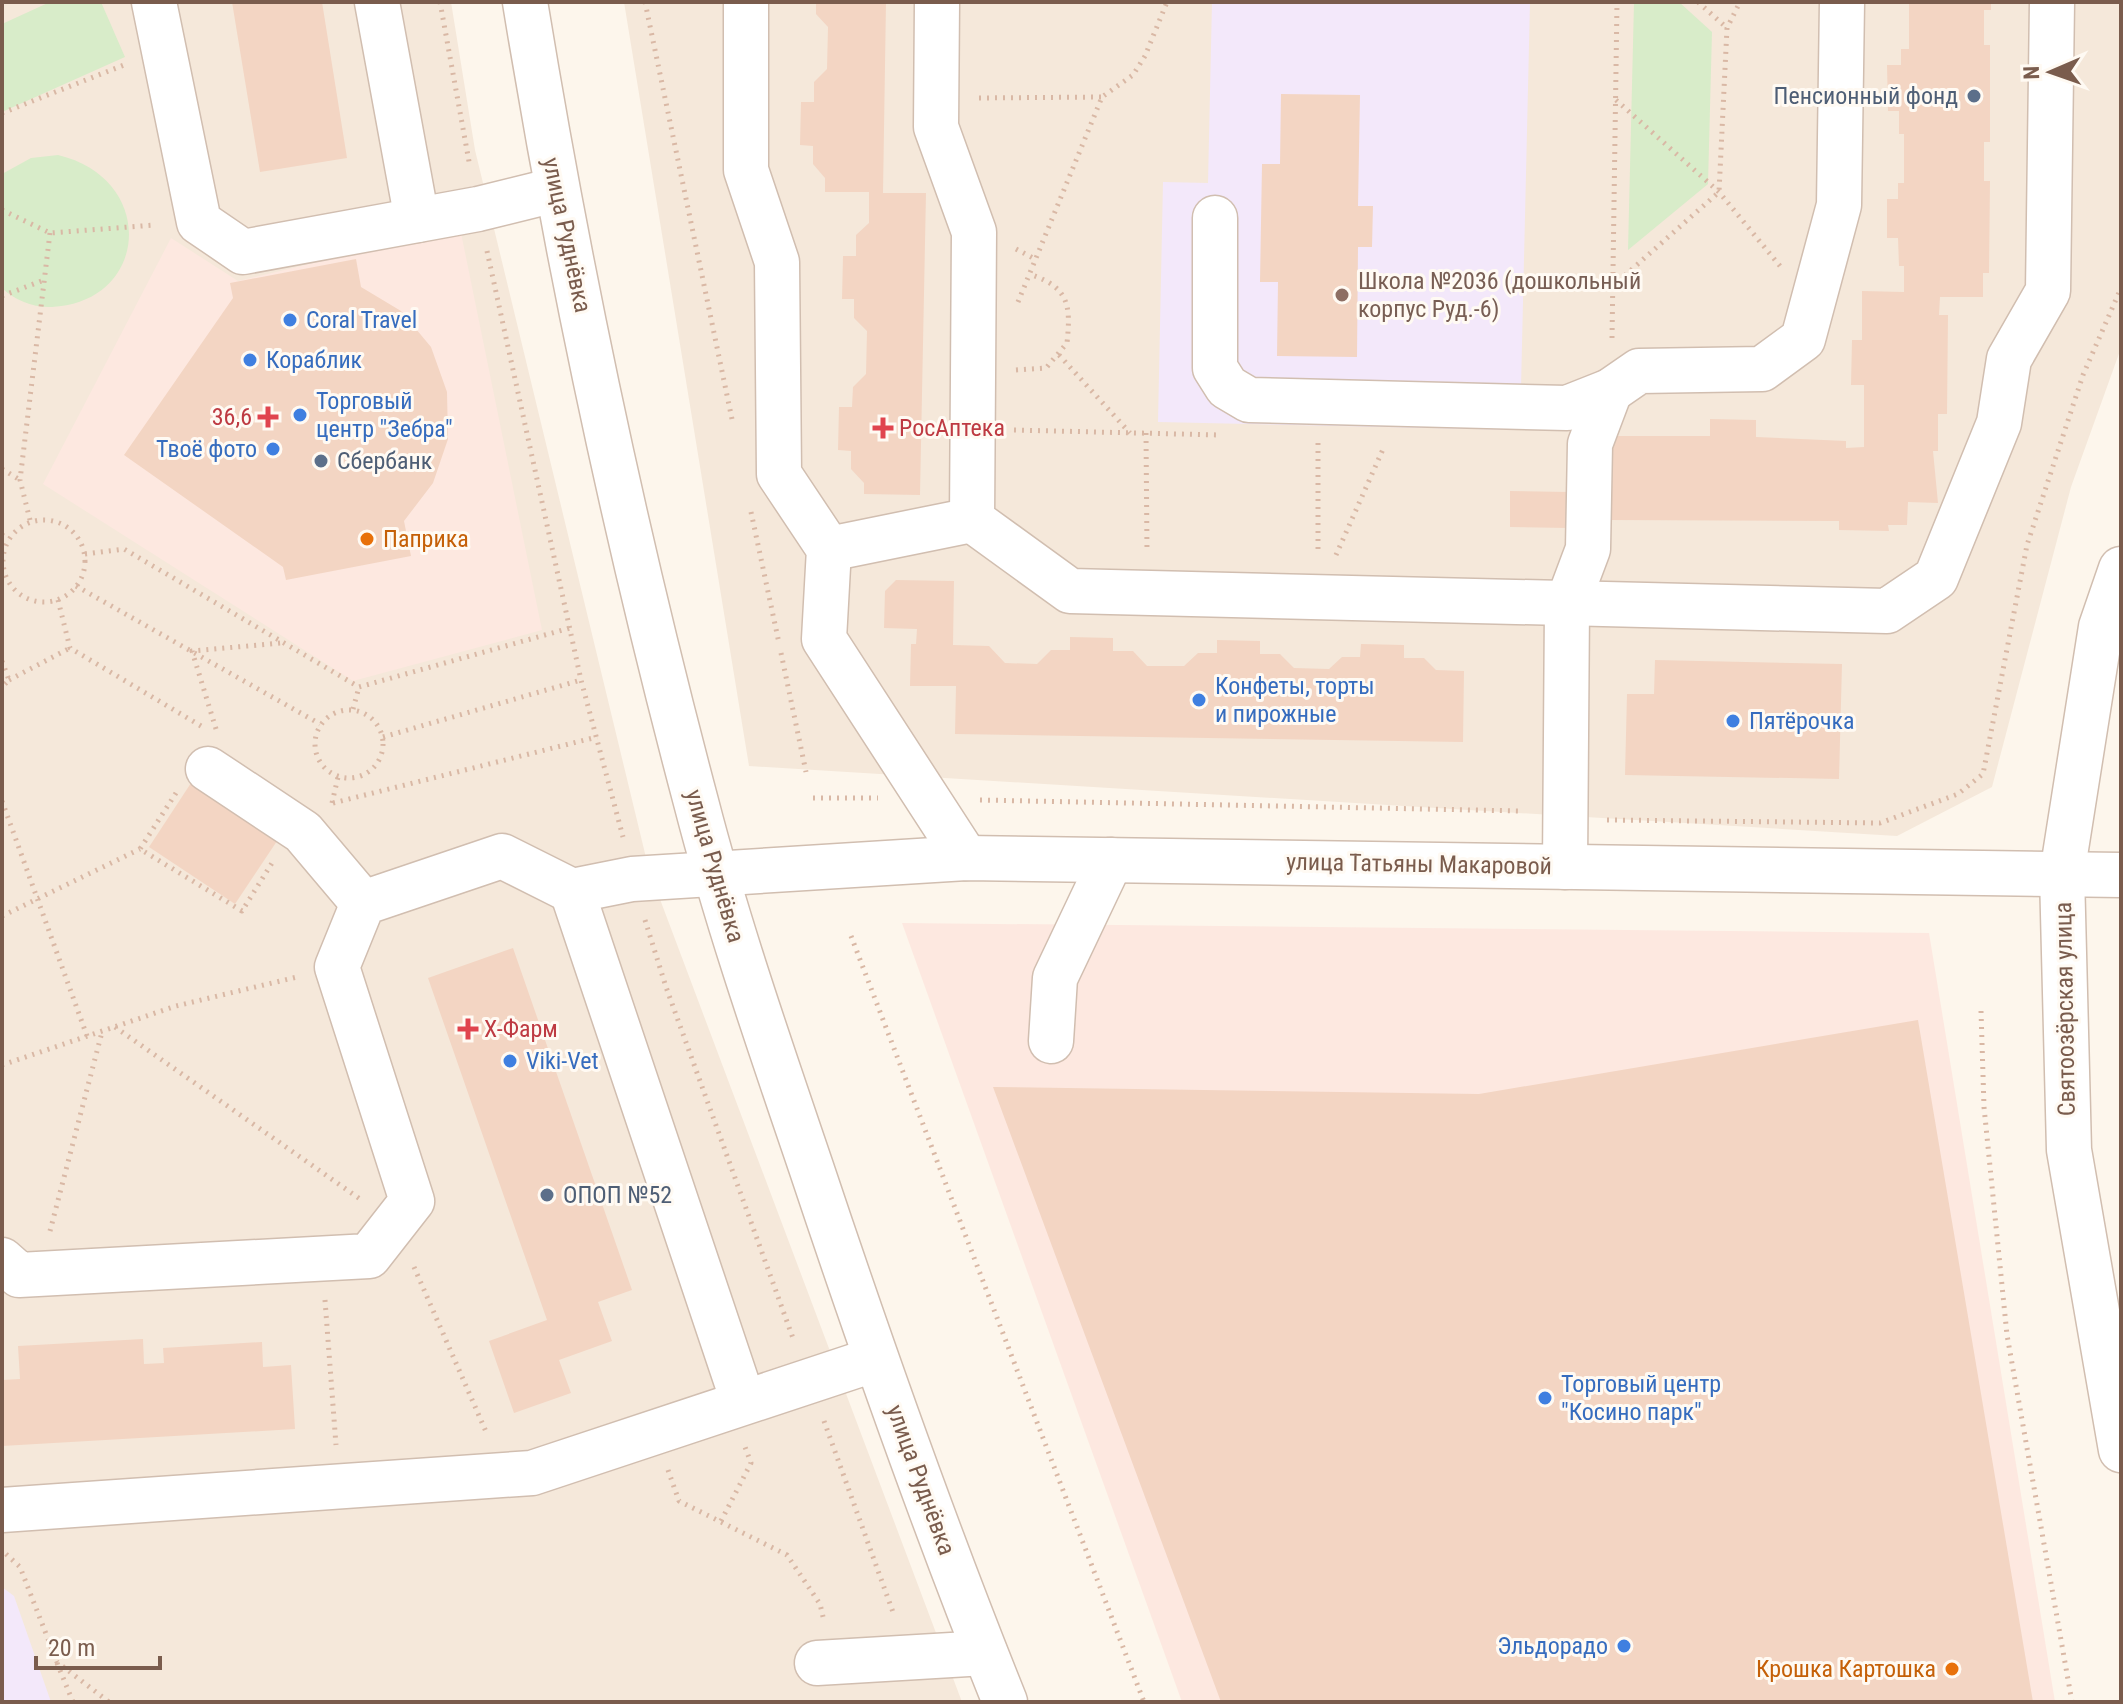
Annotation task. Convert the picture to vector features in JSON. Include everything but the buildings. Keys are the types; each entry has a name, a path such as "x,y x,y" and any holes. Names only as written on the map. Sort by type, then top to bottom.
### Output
{"street":[{"path":"154,2 199,222 243,252 417,220 555,190"},
{"path":"377,2 417,220"},
{"name":"улица Руднёвка","path":"525,2 555,190 638,564 742,964 876,1359 1005,1702"},
{"path":"746,2 746,170 777,262 779,474 829,549 824,639 966,858"},
{"path":"937,2 936,127 974,232 972,520"},
{"path":"1215,218 1215,368 1227,387 1249,400 1567,408 1610,391 1639,371 1762,369 1803,339 1839,205 1842,2"},
{"path":"829,549 972,520 1070,591 1887,611 1936,578 1999,423 2009,359 2048,291 2052,2"},
{"path":"1565,867 1567,605 1588,549 1590,444 1610,391"},
{"name":"Святоозёрская улица","path":"2121,569 2101,627 2062,874 2069,1150 2121,1450"},
{"path":"208,769 309,812 363,903"},
{"path":"21,1267 369,1256 412,1201 337,967 363,903 502,856 572,891 736,1404"},
{"name":"улица Татьяны Макаровой","path":"572,891 632,879 966,858 2121,875"},
{"path":"1051,1041 1055,978 1111,860"},
{"path":"2,1510 532,1473 876,1359"},
{"path":"825,1662 985,1653"}],"path":[{"path":"645,2 735,433"},
{"path":"1013,313 1102,97 1133,75 1145,56 1167,2"},
{"path":"1610,391 1617,2"},
{"path":"1698,2 1727,28"},
{"path":"1613,286 1719,192 1727,28 1740,2"},
{"path":"2,113 136,60"},
{"path":"936,98 1102,97"},
{"path":"1615,99 1719,192 1811,303"},
{"path":"2,210 50,233 199,222"},
{"path":"30,520 20,480 50,233"},
{"path":"1009,370 1046,368 1067,343 1067,302 1060,290 1047,279 1029,274"},
{"path":"2,296 44,280"},
{"path":"813,798 1507,809 1602,820 1880,823 1958,794 1983,774 1998,680 2027,545 2083,375 2121,288"},
{"path":"1059,355 1130,433"},
{"path":"1146,433 1147,593"},
{"path":"1318,437 1318,597"},
{"path":"1318,597 1387,439"},
{"path":"2,469 20,480"},
{"path":"751,510 806,772"},
{"path":"30,520 65,525 75,534 85,554 83,574 76,586 58,600 45,602 23,597 2,571 9,539 30,520"},
{"path":"2,535 9,539"},
{"path":"85,554 124,549 359,687 570,628"},
{"path":"76,586 320,724"},
{"path":"58,600 70,648 218,736 192,651"},
{"path":"192,651 282,643"},
{"path":"2,687 9,680 70,648"},
{"path":"2,661 9,680"},
{"path":"383,737 581,680"},
{"path":"353,709 359,687"},
{"path":"353,709 372,718 383,737 380,759 374,768 354,778 338,777 323,767 317,758 316,735 320,724 335,712 353,709"},
{"path":"140,849 242,911 309,812 333,803 597,737"},
{"path":"2,916 140,849 195,765 208,769"},
{"path":"333,803 338,777"},
{"path":"2,801 87,1036"},
{"path":"309,812 333,803"},
{"path":"851,936 1144,1702"},
{"path":"2,1065 176,1006 337,967"},
{"path":"1981,1011 1984,1107 2007,1335 2072,1702"},
{"path":"115,1027 395,1223 505,1476"},
{"path":"21,1267 102,1031"},
{"path":"322,1259 339,1487"},
{"path":"721,1521 751,1463 736,1404"},
{"path":"653,1432 679,1501 787,1555 820,1604 825,1662"},
{"path":"2,1551 20,1567 73,1702"},
{"path":"57,1662 109,1702"}],"shaded area":[{"path":"2,2 451,2 475,150 649,870 962,1702 2,1702"},
{"path":"624,2 2121,2 2121,348 2071,487 1992,787 1897,836 749,766"},
{"name":"Школа №2036 (дошкольный корпус Руд.-6)","path":"1212,2 1530,2 1520,430 1158,422 1163,182 1208,183"},
{"path":"460,228 542,630 353,681 43,484 171,238 238,281"},
{"name":"Торговый центр \"Косино парк\"","path":"902,923 1929,933 2055,1702 1182,1702"},
{"path":"2,1587 14,1596 51,1702 2,1702"}],"green space":[{"path":"50,2 101,2 125,57 2,112 2,24"},
{"path":"1634,2 1679,2 1712,32 1708,184 1628,250"},
{"path":"58,155 90,168 113,188 126,212 129,238 123,263 108,285 84,300 45,307 25,302 2,288 2,174 31,158"}],"place":[{"name":"Пенсионный фонд","path":"1974,96"},
{"name":"Школа №2036 (дошкольный корпус Руд.-6)","path":"1342,295"},
{"name":"Coral Travel","path":"290,320"},
{"name":"Кораблик","path":"250,360"},
{"name":"Торговый центр \"Зебра\"","path":"300,415"},
{"name":"36,6","path":"268,417"},
{"name":"РосАптека","path":"883,428"},
{"name":"Твоё фото","path":"273,449"},
{"name":"Сбербанк","path":"321,461"},
{"name":"Паприка","path":"367,539"},
{"name":"Конфеты, торты и пирожные","path":"1199,700"},
{"name":"Пятёрочка","path":"1733,721"},
{"name":"X-Фарм","path":"468,1029"},
{"name":"Viki-Vet","path":"510,1061"},
{"name":"ОПОП №52","path":"547,1195"},
{"name":"Торговый центр \"Косино парк\"","path":"1545,1398"},
{"name":"Эльдорадо","path":"1624,1646"},
{"name":"Крошка Картошка","path":"1952,1669"}]}
